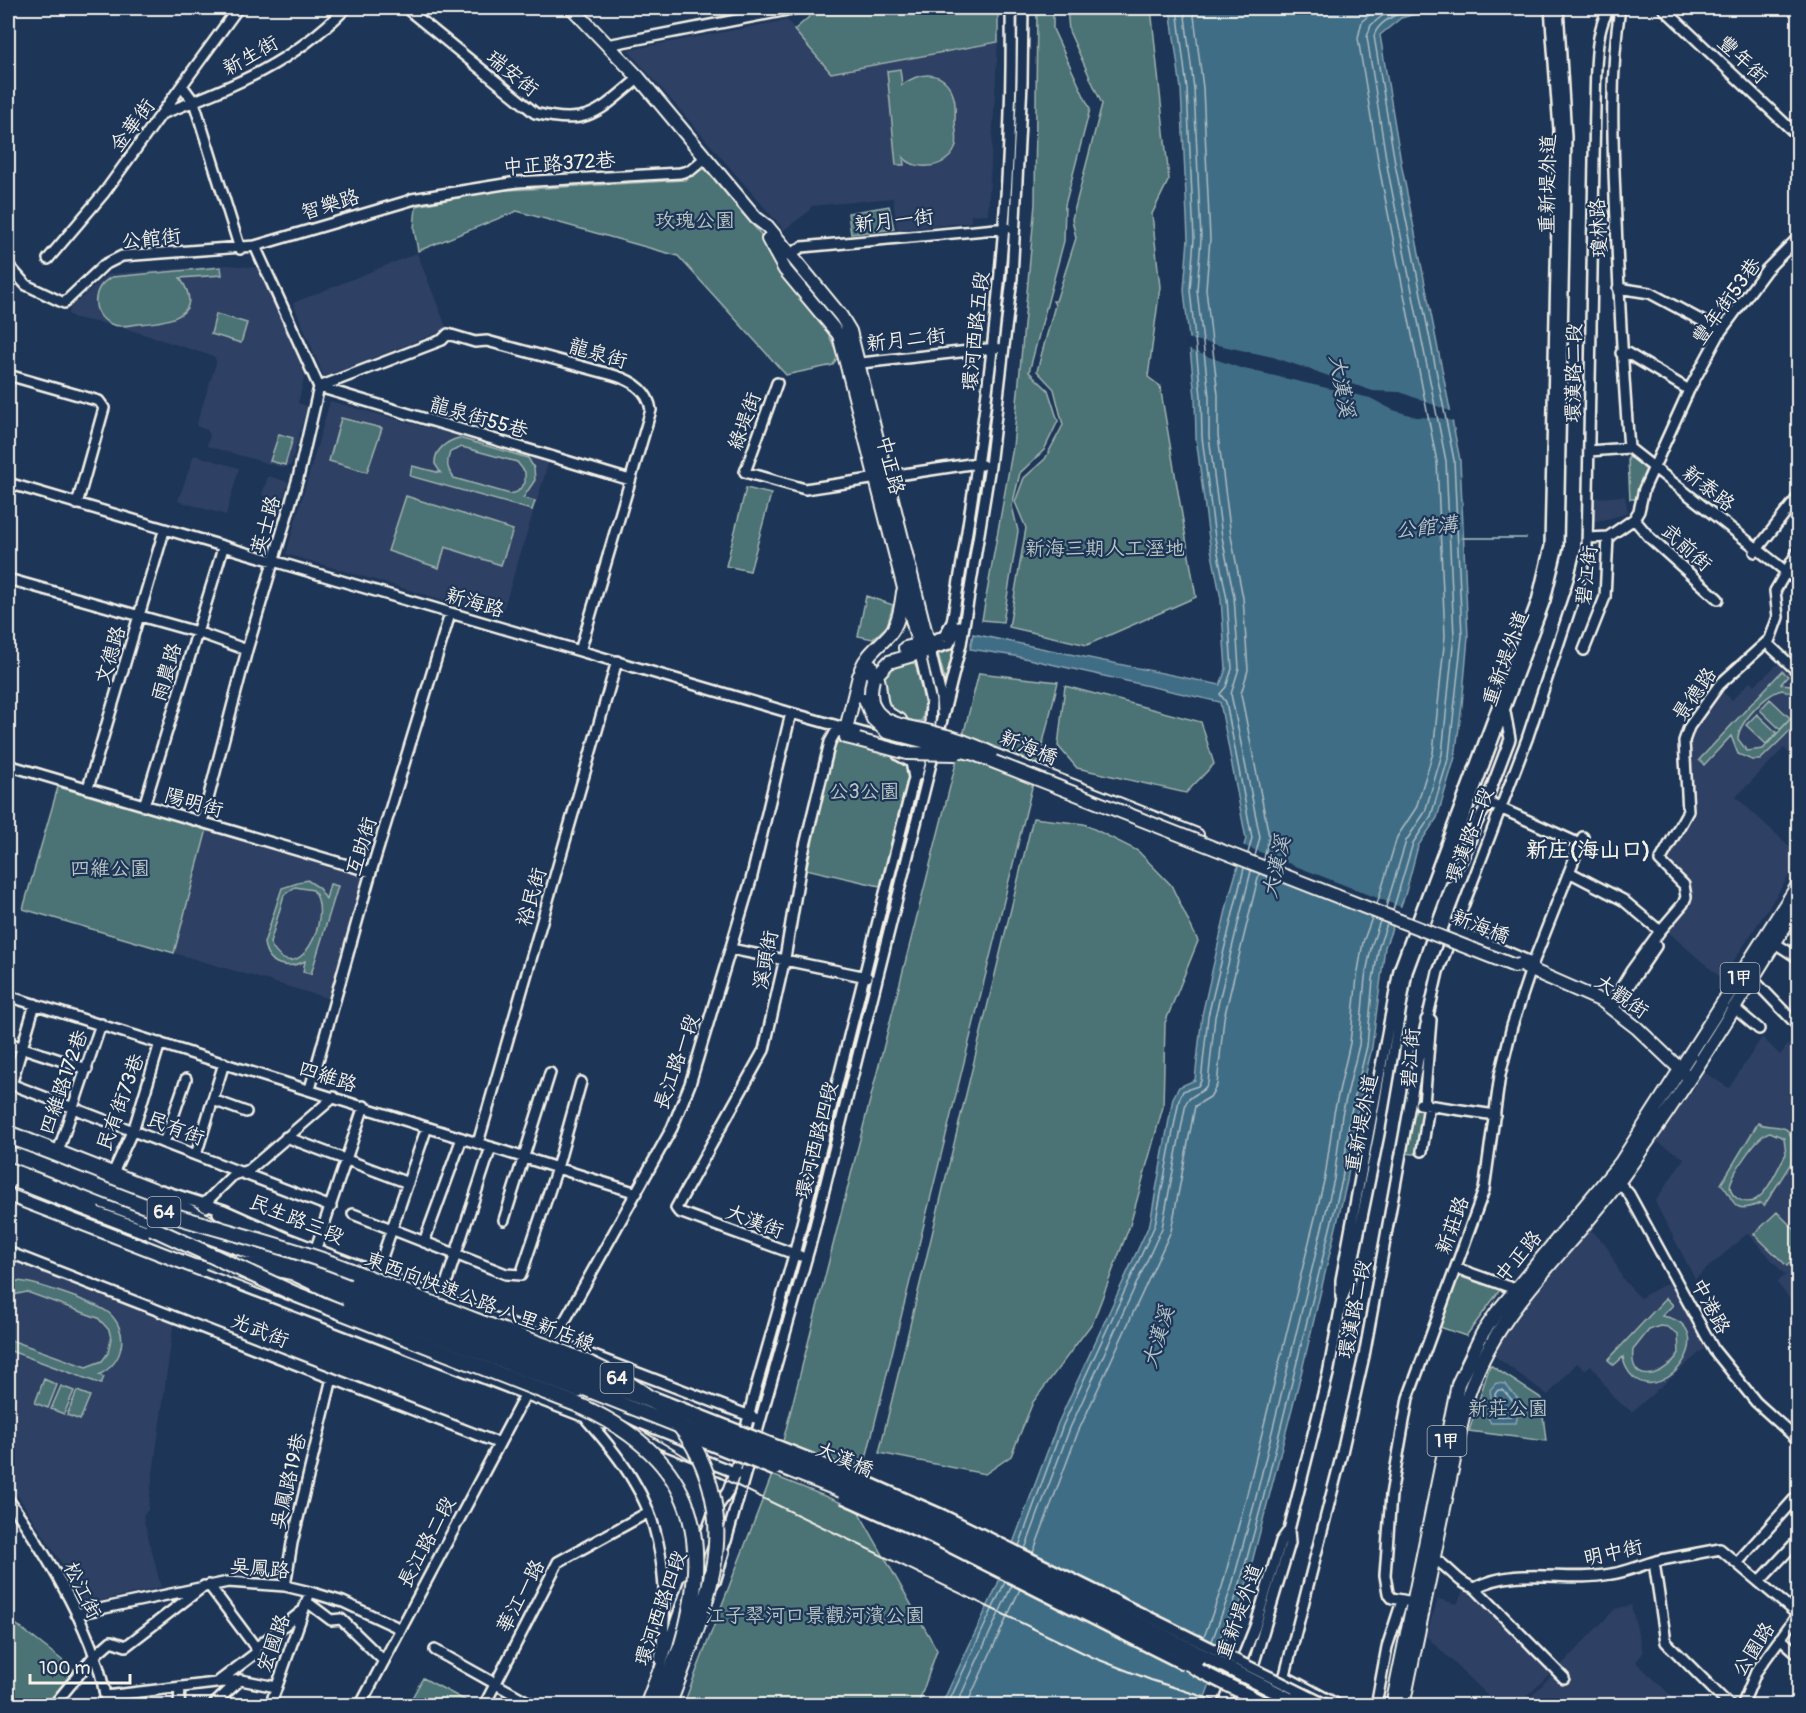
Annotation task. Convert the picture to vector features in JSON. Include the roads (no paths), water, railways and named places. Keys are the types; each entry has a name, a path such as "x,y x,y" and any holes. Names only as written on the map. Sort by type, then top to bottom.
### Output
{"highway":[{"path":"8,1144 55,1156 154,1200 280,1240 324,1261"},
{"name":"東西向快速公路 八里新店線","path":"8,1153 162,1211 324,1261 589,1364 638,1389 675,1421 692,1444 706,1473 718,1523 718,1540 711,1582 701,1618 670,1706"},
{"path":"8,1162 289,1270 300,1277"},
{"name":"64","path":"8,1170 152,1228 295,1294 576,1404 621,1426 636,1437 666,1469 690,1518 696,1550 697,1578 692,1609 683,1646 661,1706"},
{"path":"157,1219 314,1275 324,1276"},
{"path":"655,1706 683,1646"}],"main road":[{"name":"中正路","path":"572,8 639,78 756,218 768,227 785,258 841,316 850,331 853,364 924,648"},
{"name":"中正路","path":"880,479 903,591 924,648"},
{"path":"903,591 895,626 889,636 873,649 859,676 850,735 907,753 955,754 991,761"},
{"path":"924,648 885,655 876,671 880,683 880,702 885,710 903,722 930,726"},
{"path":"859,676 866,667 876,671"},
{"name":"新海橋","path":"876,671 866,682 865,699 873,719 894,735 959,749 1504,962 1526,967"},
{"name":"新海橋","path":"876,671 872,703 878,713 891,724 935,733 974,745 1516,961 1526,967"},
{"name":"中正路","path":"1392,1706 1413,1602 1429,1557 1466,1402 1482,1357 1503,1320 1615,1179 1684,1073 1798,885"},
{"name":"中正路","path":"1684,1073 1733,1007 1798,905"},
{"name":"大觀街","path":"1526,967 1586,992 1610,1006 1637,1028 1684,1073"},
{"name":"民生路三段","path":"8,1132 55,1156 113,1173 153,1189 207,1222 324,1276 351,1292"},
{"name":"中正路","path":"1429,1557 1458,1384 1482,1334 1515,1289 1615,1179"},
{"path":"8,1181 134,1229 197,1258 232,1269 300,1277 351,1292"},
{"path":"9,1196 44,1194"},
{"path":"9,1196 202,1270"},
{"name":"大漢橋","path":"351,1292 889,1510 1288,1706"},
{"name":"大漢橋","path":"351,1292 667,1409 898,1502 1185,1644 1304,1706"},
{"name":"中正路","path":"1402,1706 1413,1602"},
{"path":"1114,1621 1196,1669 1269,1706"},
{"path":"1185,1644 1205,1649 1319,1706"},
{"name":"環河西路四段","path":"646,1706 658,1674"}],"street":[{"name":"金華街","path":"48,259 104,193 238,8"},
{"name":"新生街","path":"164,113 234,87 309,43 346,8"},
{"name":"瑞安街","path":"406,8 535,113 553,118 581,118 602,108 639,78"},
{"path":"607,45 798,8"},
{"name":"環河西路五段","path":"924,648 944,636 952,622 978,465 992,348 1002,228 1011,8"},
{"name":"環河西路五段","path":"942,716 948,703 961,644 963,619 990,466 1004,349 1015,229 1023,8"},
{"name":"重新堤外道","path":"1342,1299 1341,1280 1399,970 1537,601 1550,546 1558,130 1550,8"},
{"name":"重新堤外道","path":"1241,1706 1290,1543 1289,1530 1325,1384 1342,1299 1349,1281 1379,1134 1407,972 1551,583 1558,546 1566,137 1558,8"},
{"name":"環漢路二段","path":"1277,1706 1341,1461 1364,1356 1426,1020 1444,950 1495,806 1527,739 1579,582 1588,538 1595,104 1602,21 1610,8"},
{"name":"瓊林路","path":"1620,8 1612,70 1618,288 1629,448"},
{"name":"豐年街","path":"1663,8 1798,136"},
{"path":"183,87 194,102 240,249"},
{"name":"中正路372巷","path":"414,199 517,182 680,173 691,170 705,158"},
{"name":"智樂路","path":"255,246 414,199"},
{"name":"新月一街","path":"785,258 802,247 1002,228 1015,229"},
{"name":"豐年街53巷","path":"1634,519 1654,467 1689,390 1721,331 1766,270 1798,238"},
{"path":"255,246 318,387"},
{"name":"公館街","path":"8,265 26,285 64,303 104,265 122,256 240,249 255,246"},
{"path":"1618,288 1650,293 1721,331"},
{"name":"龍泉街","path":"318,387 442,340 448,334 476,342 487,341 629,380 642,389 651,410 580,651"},
{"name":"新月二街","path":"853,364 992,348 1004,349"},
{"path":"1621,354 1627,353 1689,390"},
{"path":"8,375 99,401 104,408 77,504"},
{"name":"綠堤街","path":"777,383 745,472 805,489 880,479"},
{"name":"龍泉街55巷","path":"318,387 630,480"},
{"name":"英士路","path":"202,822 248,650 298,478 318,387"},
{"path":"1589,451 1629,448"},
{"name":"新泰路","path":"1629,448 1798,581"},
{"path":"880,479 978,465 990,466"},
{"name":"新海路","path":"8,483 164,531 791,713 850,735 931,746"},
{"path":"1757,550 1798,497"},
{"path":"1588,538 1608,537 1634,519"},
{"name":"武前街","path":"1634,519 1650,538 1719,599"},
{"name":"文德路","path":"88,788 164,531"},
{"name":"碧江街","path":"1584,650 1605,597 1608,537"},
{"name":"雨農路","path":"144,806 224,548"},
{"path":"1798,551 1775,591 1778,622 1767,643 1798,672"},
{"path":"8,579 140,615 248,650"},
{"name":"互助街","path":"310,1089 371,872 450,614"},
{"path":"924,648 949,644 963,619"},
{"name":"景德路","path":"1610,1006 1660,930 1683,904 1686,897 1684,885 1660,861 1688,811 1684,741 1693,720 1719,685 1742,662 1750,659 1767,643"},
{"name":"中正路","path":"924,648 941,696 942,716"},
{"name":"中正路","path":"924,648 931,702 931,746"},
{"name":"裕民街","path":"478,1143 617,661"},
{"path":"1441,879 1449,875 1464,858 1483,810 1495,806 1488,797 1510,739 1505,712"},
{"name":"長江路一段","path":"527,1392 672,1128 690,1084 752,877 791,713"},
{"path":"931,746 942,716"},
{"name":"溪頭街","path":"690,1216 679,1212 676,1208 764,1050 785,958 802,858 830,742 835,733 850,735"},
{"path":"850,735 850,743 906,758 913,767 914,778"},
{"name":"環河西路四段","path":"670,1706 722,1564 750,1417 794,1255 914,778 931,746"},
{"name":"環河西路四段","path":"658,1674 713,1514 740,1474 760,1419 807,1257 931,746"},
{"name":"陽明街","path":"8,765 371,872"},
{"name":"新莊路","path":"1413,1602 1392,1598 1388,1593 1385,1575 1400,1432 1408,1398 1484,1190 1500,1075 1526,967 1582,841 1495,806"},
{"path":"1569,872 1623,900 1660,930"},
{"name":"大觀街","path":"1454,947 1522,971 1526,967 1526,960 1460,933"},
{"path":"1775,943 1798,958"},
{"path":"731,949 785,958 876,980"},
{"path":"1752,978 1798,1026"},
{"name":"四維路","path":"8,996 637,1193"},
{"path":"9,1084 35,1004"},
{"path":"1733,1007 1759,1029"},
{"name":"碧江街","path":"1422,1151 1427,1105 1431,1020 1426,1020"},
{"name":"四維路172巷","path":"55,1156 74,1108 101,1024"},
{"path":"8,1043 87,1069"},
{"name":"民有街73巷","path":"113,1173 132,1130 160,1043"},
{"path":"196,1155 224,1063"},
{"path":"504,1220 550,1073"},
{"path":"164,1143 186,1079"},
{"path":"353,1214 506,1274 521,1275 557,1168 581,1082"},
{"name":"民有街","path":"9,1084 331,1207"},
{"path":"334,1097 249,1170 233,1175 203,1205 312,1263 351,1292 842,1497 943,1543 1196,1669"},
{"path":"213,1100 246,1112"},
{"path":"1411,1103 1495,1115"},
{"path":"316,1248 364,1106"},
{"path":"377,1272 427,1127"},
{"path":"286,1137 408,1183"},
{"path":"424,1242 462,1138"},
{"path":"442,1296 491,1147"},
{"name":"中港路","path":"1615,1179 1629,1194 1714,1350 1740,1386 1765,1412 1798,1440"},
{"name":"民生路三段","path":"153,1189 176,1193 203,1205 224,1210 377,1272 760,1419"},
{"name":"大漢街","path":"690,1216 794,1255 807,1257"},
{"name":"光武街","path":"8,1252 498,1443"},
{"path":"1456,1268 1515,1289"},
{"path":"202,1270 261,1274 351,1292 872,1483 953,1520 1329,1706"},
{"path":"202,1270 740,1474"},
{"path":"581,1414 605,1360"},
{"name":"吳鳳路19巷","path":"285,1586 332,1378"},
{"name":"長江路二段","path":"360,1706 527,1392"},
{"path":"581,1414 635,1483 647,1513 662,1564 666,1610 658,1674"},
{"name":"環河西路四段","path":"683,1646 728,1491"},
{"path":"1737,1563 1798,1495"},
{"name":"松江街","path":"8,1499 36,1539 76,1614 94,1656 106,1701"},
{"name":"華江一路","path":"483,1706 558,1562 647,1513"},
{"name":"重新堤外道","path":"1223,1706 1255,1627 1281,1541 1289,1530"},
{"path":"1758,1582 1798,1540"},
{"name":"環河西路四段","path":"683,1646 696,1624 715,1563 726,1541"},
{"name":"明中街","path":"1475,1588 1494,1578 1527,1575 1580,1578 1612,1574 1654,1562 1720,1549 1798,1615"},
{"path":"1429,1557 1466,1586 1475,1588 1564,1678"},
{"path":"1654,1562 1666,1642 1730,1706"},
{"name":"吳鳳路","path":"76,1614 228,1582 285,1586 331,1620 341,1620 384,1661"},
{"path":"53,1706 94,1656 111,1641 126,1646 206,1585 256,1648"},
{"path":"217,1682 256,1653 256,1648 307,1602"},
{"name":"吳鳳路","path":"307,1602 343,1602 401,1629"},
{"name":"宏國路","path":"270,1706 307,1602"},
{"path":"1376,1706 1387,1647 1413,1602"},
{"name":"公園路","path":"1742,1706 1756,1672 1798,1615"},
{"path":"1780,1638 1798,1654"},
{"path":"435,1650 535,1706"},
{"path":"212,1706 241,1680 241,1666"},
{"path":"1284,1676 1340,1706"},
{"path":"106,1701 180,1687 241,1680 276,1687"},
{"path":"179,1706 180,1687"}],"water":[{"name":"大漢溪","path":"1170,8 1437,8 1401,18 1380,35 1402,168 1460,460 1468,637 1455,757 1437,818 1418,846 1405,895 1385,947 1372,1047 1356,1117 1347,1181 1302,1370 1244,1593 1202,1705 941,1706 997,1586 1058,1423 1150,1223 1173,1098 1179,1087 1195,1080 1202,1015 1229,897 1246,839 1220,702 1015,656 970,649 973,634 1220,685 1226,669 1221,599 1209,539 1196,437 1195,397 1184,290 1188,239 1181,89"},
{"path":"1496,1383 1505,1384 1521,1402 1516,1423 1491,1423 1487,1416 1492,1406 1490,1390"}],"waterway":[{"name":"公館溝","path":"1462,538 1526,538"}],"railway":[{"path":"8,1186 195,1259 290,1280 340,1304 587,1402 638,1428 717,1476 1092,1657 1151,1680 1232,1706"},
{"path":"206,1269 592,1416 641,1440"}],"district":[{"name":"新庄(海山口)","path":"1588,849"}],"park label":[{"name":"玫瑰公園","path":"695,220"},
{"name":"新海三期人工溼地","path":"1105,548"},
{"name":"公3公園","path":"864,791"},
{"name":"四維公園","path":"110,868"},
{"name":"新莊公園","path":"1508,1408"},
{"name":"江子翠河口景觀河濱公園","path":"815,1615"}]}
